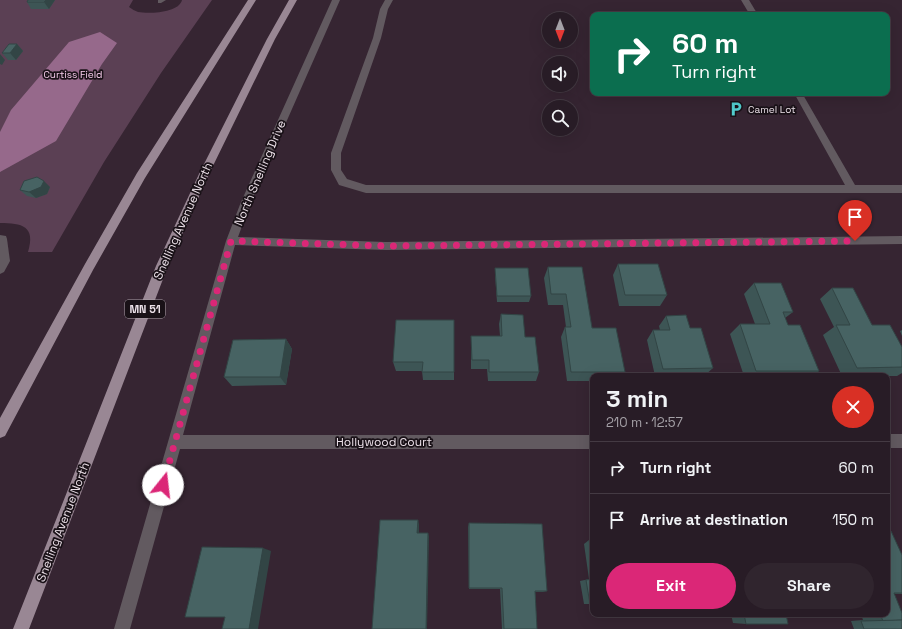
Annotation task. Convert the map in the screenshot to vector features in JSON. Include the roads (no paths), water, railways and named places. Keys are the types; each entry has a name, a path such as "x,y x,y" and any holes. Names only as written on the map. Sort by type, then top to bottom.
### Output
{"main road":[{"path":"0,431 141,176 252,0"},
{"name":"Snelling Avenue North","path":"21,629 162,266 207,167 271,39 293,0"}],"street":[{"name":"North Snelling Drive","path":"122,629 231,241 246,202 336,0"},
{"path":"388,0 384,9 377,38 336,153 336,170 343,182 366,189 902,189"},
{"path":"745,0 752,12"},
{"path":"800,96 852,189"},
{"path":"0,269 4,261 1,239"},
{"path":"231,241 386,246 902,240"},
{"path":"890,441 902,441"},
{"name":"Hollywood Court","path":"175,442 590,442"}],"place":[{"name":"Camel Lot","path":"736,109"}],"park label":[{"name":"Curtiss Field","path":"73,74"}]}
